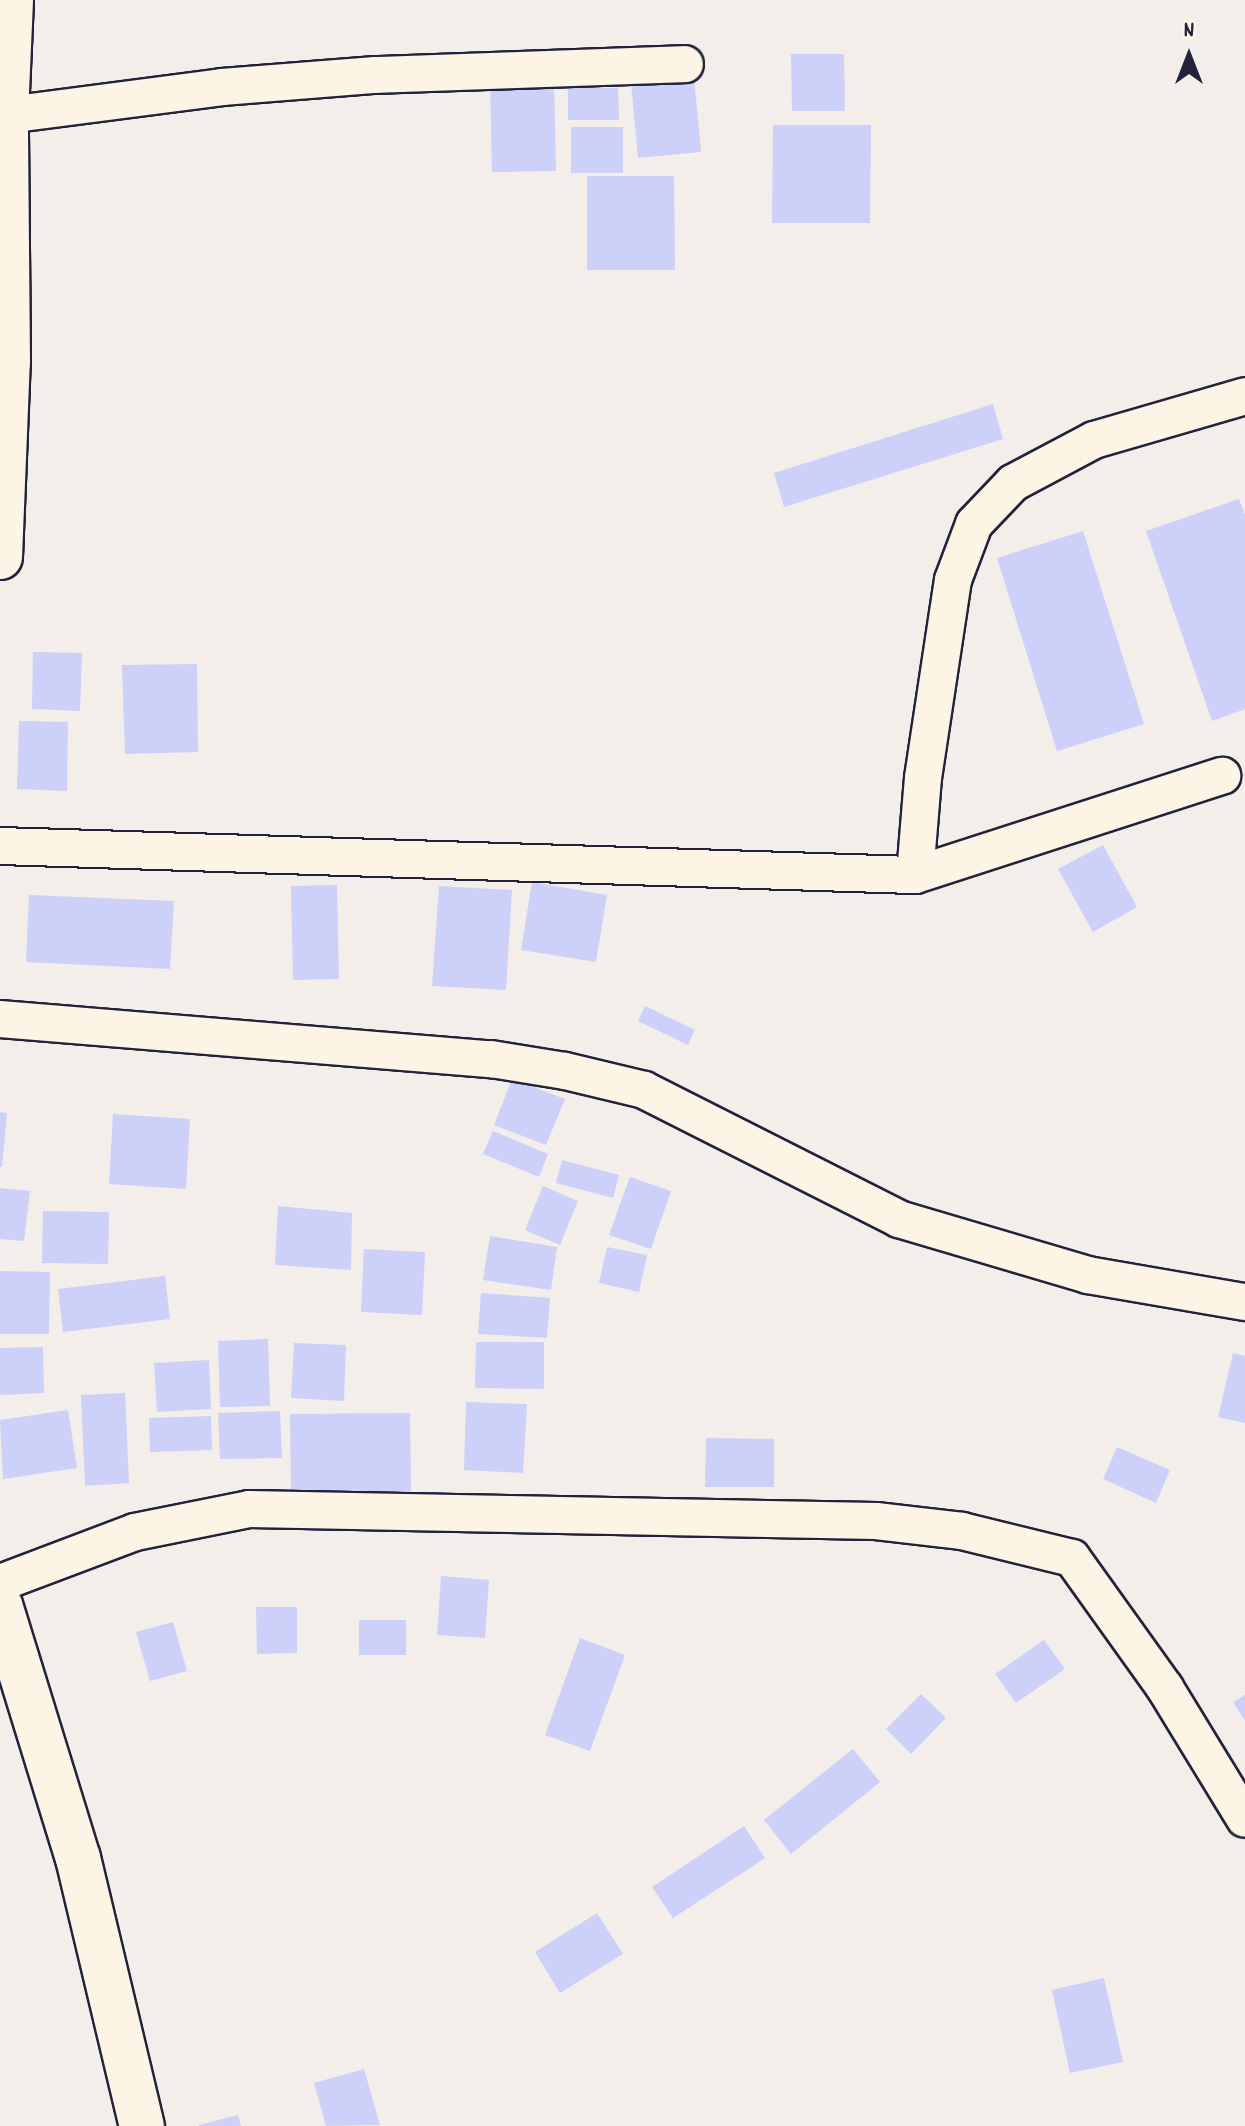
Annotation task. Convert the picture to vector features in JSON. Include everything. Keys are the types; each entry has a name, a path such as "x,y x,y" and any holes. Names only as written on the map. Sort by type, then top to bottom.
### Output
{"street":[{"path":"0,557 8,362 3,115 11,0"},
{"path":"3,115 222,87 376,75 685,64"},
{"path":"915,875 953,580 974,524 1013,483 1094,440 1245,396"},
{"path":"0,846 915,875 1222,776"},
{"path":"0,1019 460,1056 565,1071 644,1090 899,1219 1088,1275 1245,1302"},
{"path":"0,1583 135,1532 249,1509 876,1521 962,1531 1072,1558 1165,1688 1245,1819"},
{"path":"0,1605 78,1858 142,2126"}],"building":[{"path":"791,54 844,54 845,111 792,111"},
{"path":"694,77 701,152 638,158 631,83"},
{"path":"554,78 556,171 492,172 490,79"},
{"path":"568,88 618,88 619,120 568,120"},
{"path":"773,125 871,125 870,223 772,223"},
{"path":"571,127 623,127 623,173 571,173"},
{"path":"587,176 674,176 675,270 587,270"},
{"path":"993,404 1003,439 784,507 774,473"},
{"path":"1239,499 1245,515 1245,709 1212,721 1146,531"},
{"path":"1083,531 1144,724 1057,751 997,558"},
{"path":"33,652 82,653 80,711 32,709"},
{"path":"197,664 198,752 125,754 122,665"},
{"path":"19,721 68,722 67,791 17,789"},
{"path":"1103,845 1137,907 1093,932 1058,869"},
{"path":"532,882 607,895 596,962 521,950"},
{"path":"337,885 339,979 293,980 291,886"},
{"path":"439,886 512,890 506,990 432,986"},
{"path":"29,895 174,901 170,969 26,962"},
{"path":"645,1006 695,1030 688,1045 638,1021"},
{"path":"512,1079 565,1099 546,1145 494,1125"},
{"path":"0,1112 7,1113 2,1167 0,1167"},
{"path":"113,1114 190,1119 186,1189 109,1184"},
{"path":"493,1131 548,1154 539,1177 483,1154"},
{"path":"562,1160 619,1175 613,1198 556,1183"},
{"path":"630,1177 671,1191 651,1249 609,1235"},
{"path":"543,1186 578,1201 560,1245 525,1230"},
{"path":"0,1188 30,1191 24,1241 0,1239"},
{"path":"278,1206 352,1213 351,1270 275,1265"},
{"path":"43,1211 109,1212 108,1264 42,1263"},
{"path":"490,1236 557,1247 551,1290 483,1280"},
{"path":"607,1247 647,1255 639,1292 599,1283"},
{"path":"364,1249 425,1252 422,1315 361,1312"},
{"path":"0,1271 50,1272 49,1334 0,1334"},
{"path":"165,1276 170,1319 63,1332 58,1289"},
{"path":"481,1293 550,1298 547,1338 478,1334"},
{"path":"268,1339 270,1406 220,1407 218,1341"},
{"path":"476,1342 544,1342 544,1389 475,1388"},
{"path":"294,1343 346,1345 344,1401 291,1398"},
{"path":"43,1347 44,1393 0,1395 0,1348"},
{"path":"1233,1353 1245,1356 1245,1423 1218,1417"},
{"path":"209,1360 211,1409 157,1412 154,1363"},
{"path":"125,1393 129,1483 85,1486 81,1395"},
{"path":"466,1402 527,1404 523,1473 464,1470"},
{"path":"68,1410 77,1468 3,1479 0,1420"},
{"path":"280,1411 282,1458 220,1459 218,1413"},
{"path":"410,1413 411,1492 291,1493 290,1414"},
{"path":"211,1416 212,1450 150,1452 149,1418"},
{"path":"706,1438 774,1439 774,1487 705,1487"},
{"path":"1117,1447 1170,1470 1156,1503 1103,1479"},
{"path":"441,1576 489,1580 485,1638 437,1635"},
{"path":"256,1607 297,1607 297,1653 257,1654"},
{"path":"359,1620 406,1620 406,1655 359,1655"},
{"path":"173,1622 187,1671 150,1681 136,1632"},
{"path":"580,1638 625,1655 590,1751 545,1735"},
{"path":"1044,1640 1065,1669 1016,1703 995,1674"},
{"path":"921,1694 946,1718 911,1754 886,1729"},
{"path":"1245,1695 1245,1721 1233,1702"},
{"path":"853,1749 880,1782 791,1854 764,1820"},
{"path":"744,1826 765,1858 673,1918 652,1887"},
{"path":"597,1913 623,1954 560,1993 535,1952"},
{"path":"1104,1978 1123,2062 1070,2073 1052,1990"},
{"path":"364,2069 380,2125 326,2126 314,2083"},
{"path":"238,2115 241,2126 199,2126 199,2125"}]}
